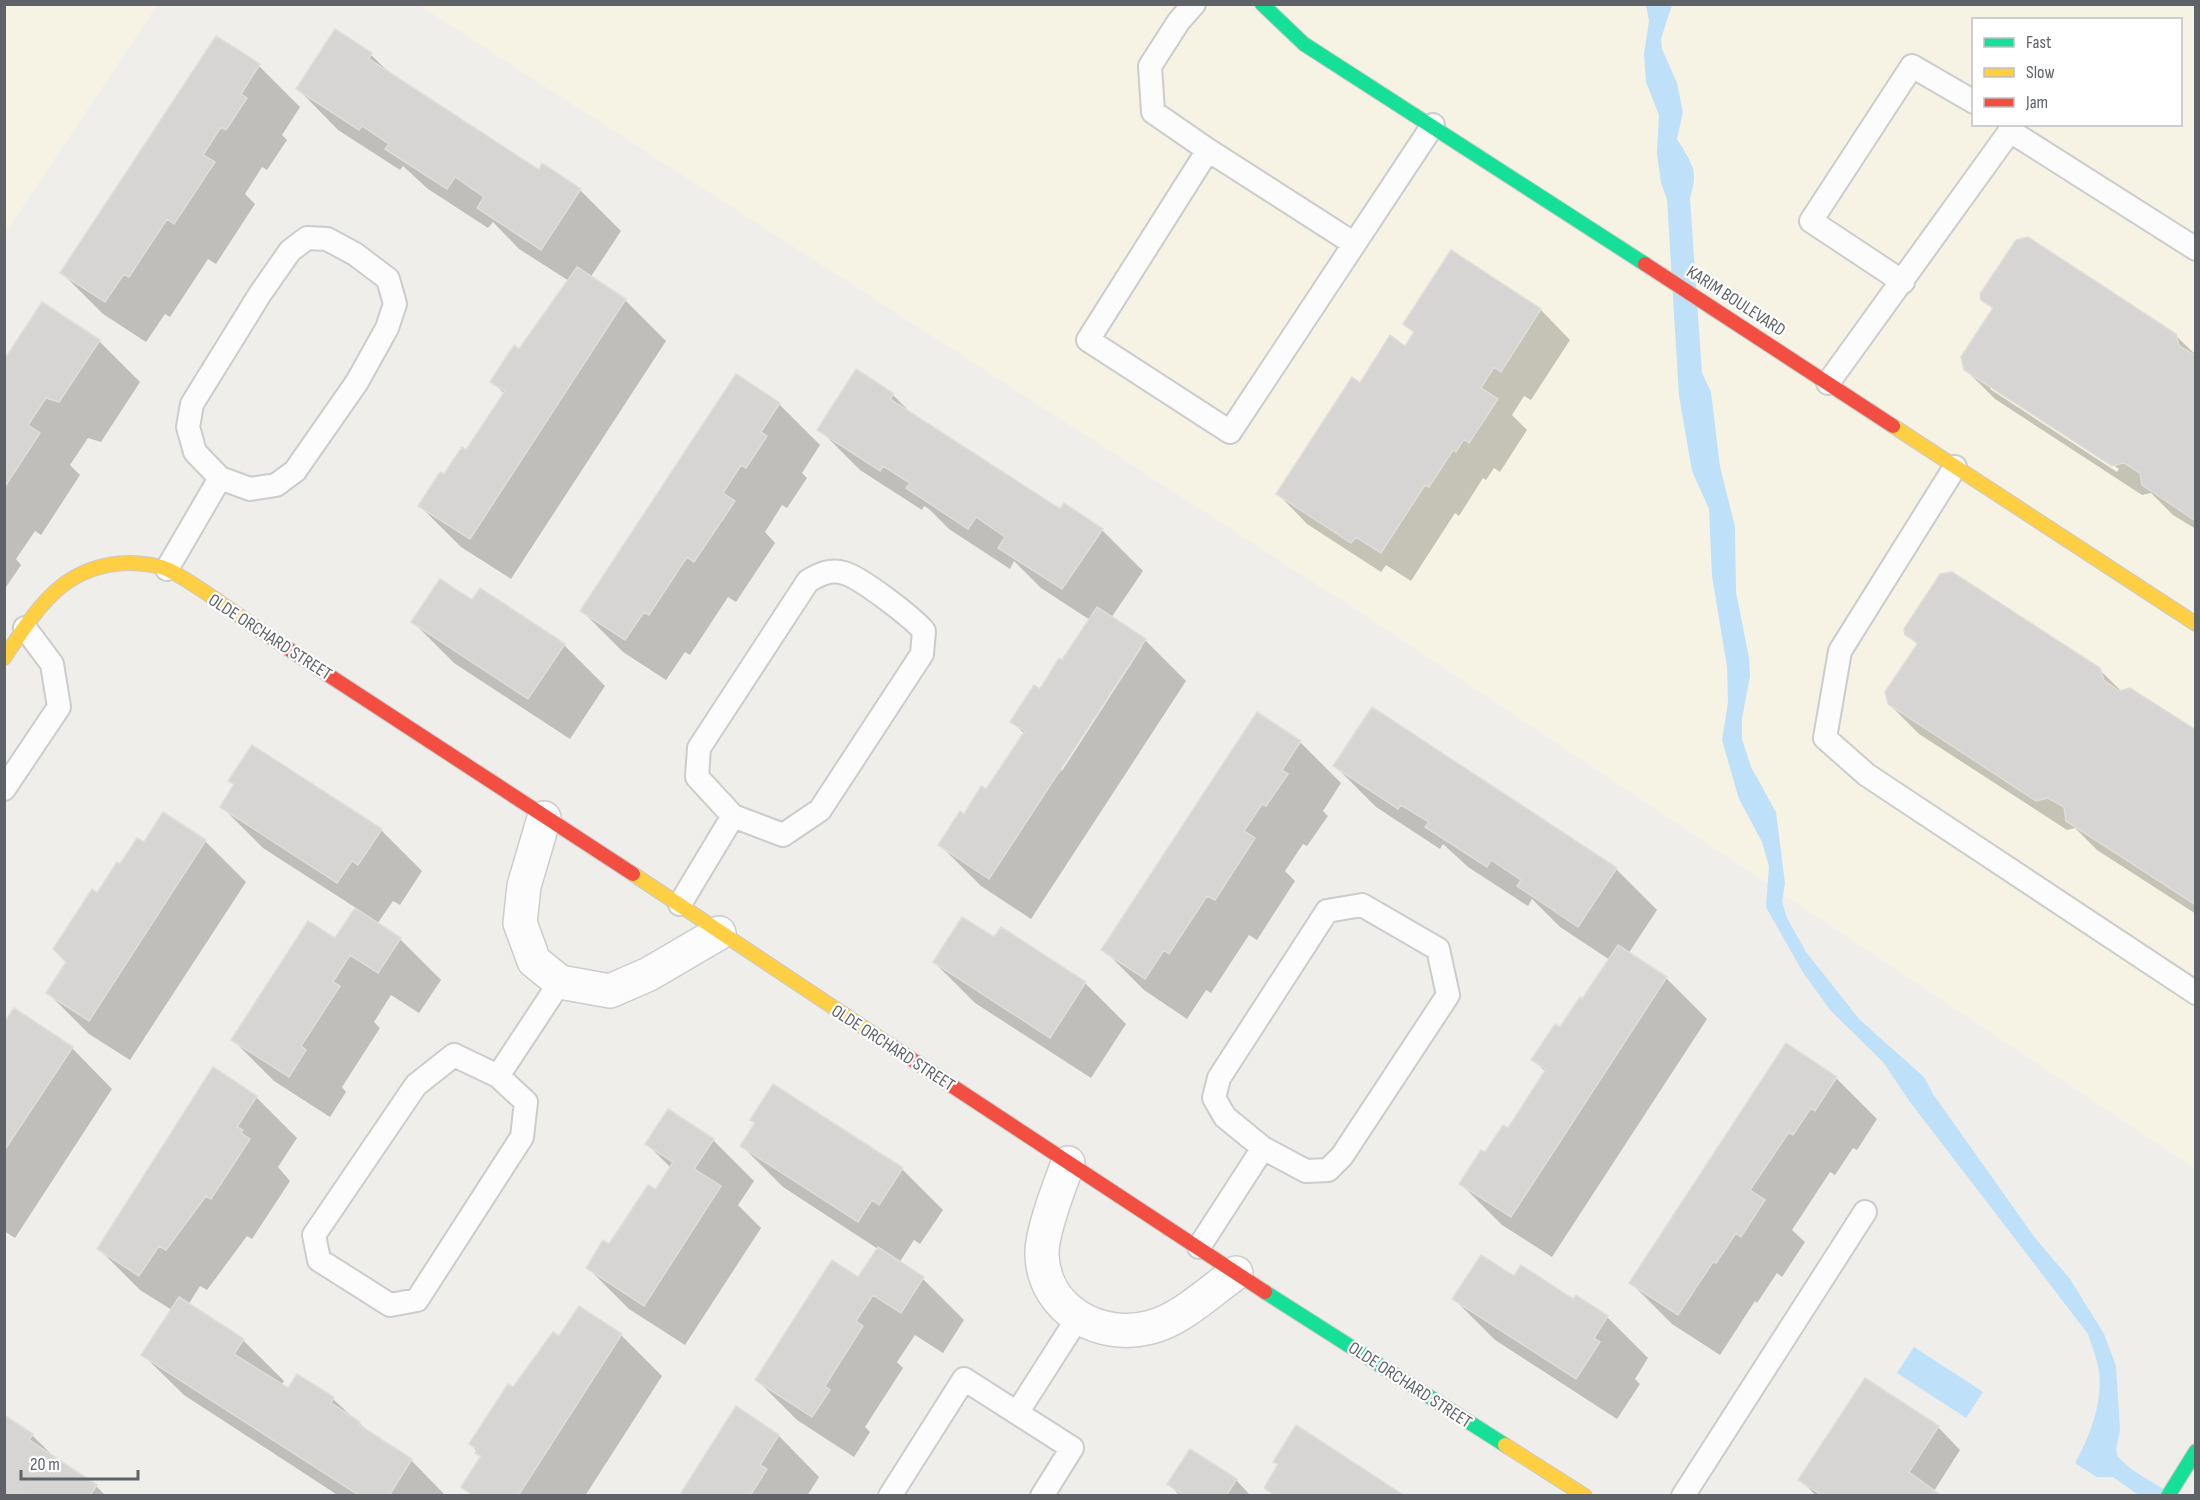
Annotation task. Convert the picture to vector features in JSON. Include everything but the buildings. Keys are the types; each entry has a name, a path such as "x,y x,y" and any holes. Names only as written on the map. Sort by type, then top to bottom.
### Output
{"street":[{"name":"KARIM BOULEVARD","path":"1262,4 1304,44 1433,125 2196,624"},
{"name":"OLDE ORCHARD STREET","path":"4,658 45,599 74,575 106,563 135,562 167,569 544,818 680,904 718,933 1236,1273 1585,1496"},
{"path":"544,818 524,886 520,923 534,961 560,982 610,991 649,974 718,933"},
{"path":"1068,1163 1053,1205 1042,1255 1051,1289 1077,1319 1111,1331 1152,1327 1182,1311 1236,1273"},
{"path":"2168,1496 2196,1450"}],"lane":[{"path":"1194,4 1179,21 1150,66 1152,112 1353,243"},
{"path":"1903,282 1811,221 1912,66 1972,101"},
{"path":"1208,150 1088,340 1230,432 1433,125"},
{"path":"1828,383 1903,282 2007,128 2196,249"},
{"path":"307,238 327,239 355,254 388,279 395,304 387,328 357,382 295,471 276,485 250,489 220,478 195,452 188,426 192,404 260,294 290,251 307,238"},
{"path":"1955,467 1839,651 1825,738 1867,775 2196,993"},
{"path":"167,569 220,478"},
{"path":"824,572 845,573 909,615 924,631 922,654 820,810 783,835 733,816 697,777 699,748 808,581 824,572"},
{"path":"4,789 59,707 52,664 25,628"},
{"path":"680,904 733,816"},
{"path":"1362,905 1438,949 1448,995 1342,1156 1328,1170 1306,1171 1263,1148 1225,1117 1214,1098 1219,1078 1327,910 1362,905"},
{"path":"498,1076 560,982"},
{"path":"454,1055 498,1076 526,1102 522,1137 417,1300 390,1305 319,1260 314,1235 416,1085 454,1055"},
{"path":"1199,1247 1263,1148"},
{"path":"1683,1496 1865,1212"},
{"path":"1017,1413 1077,1319"},
{"path":"890,1496 964,1379 1072,1448 1042,1496"}],"shaded area":[{"path":"4,5 157,5 5,233"},
{"path":"419,5 2195,5 2195,1169 1355,609"}],"water":[{"path":"1646,5 1672,5 1661,39 1662,49 1677,83 1683,112 1677,139 1694,173 1690,198 1702,373 1711,392 1720,467 1735,527 1736,592 1749,658 1750,676 1742,719 1742,739 1751,767 1776,812 1785,883 1782,902 1787,918 1806,952 1860,1020 1924,1077 1933,1094 2035,1238 2070,1279 2104,1334 2116,1366 2120,1430 2116,1450 2118,1457 2131,1469 2173,1495 2139,1495 2113,1477 2097,1477 2075,1463 2086,1442 2099,1394 2099,1371 2088,1334 1910,1102 1883,1062 1830,1010 1802,971 1766,907 1769,867 1762,842 1739,799 1722,740 1728,702 1727,667 1712,576 1709,509 1692,471 1679,396 1667,199 1661,183 1657,154 1659,115 1646,82 1644,54 1649,21"},
{"path":"1914,1347 1983,1392 1966,1418 1897,1373"}],"traffic: fast":[{"path":"1262,4 1304,44 1645,264"},
{"path":"1265,1292 1505,1445"},
{"path":"2168,1496 2196,1451"}],"traffic: slow":[{"path":"1893,426 2196,624"},
{"path":"4,658 28,623 54,593 86,571 106,565 138,563 169,570 204,591 261,631"},
{"path":"633,874 893,1047"},
{"path":"1505,1445 1585,1496"}],"traffic: jam":[{"path":"1645,264 1893,426"},
{"path":"261,631 633,874"},
{"path":"893,1047 1265,1292"}]}
